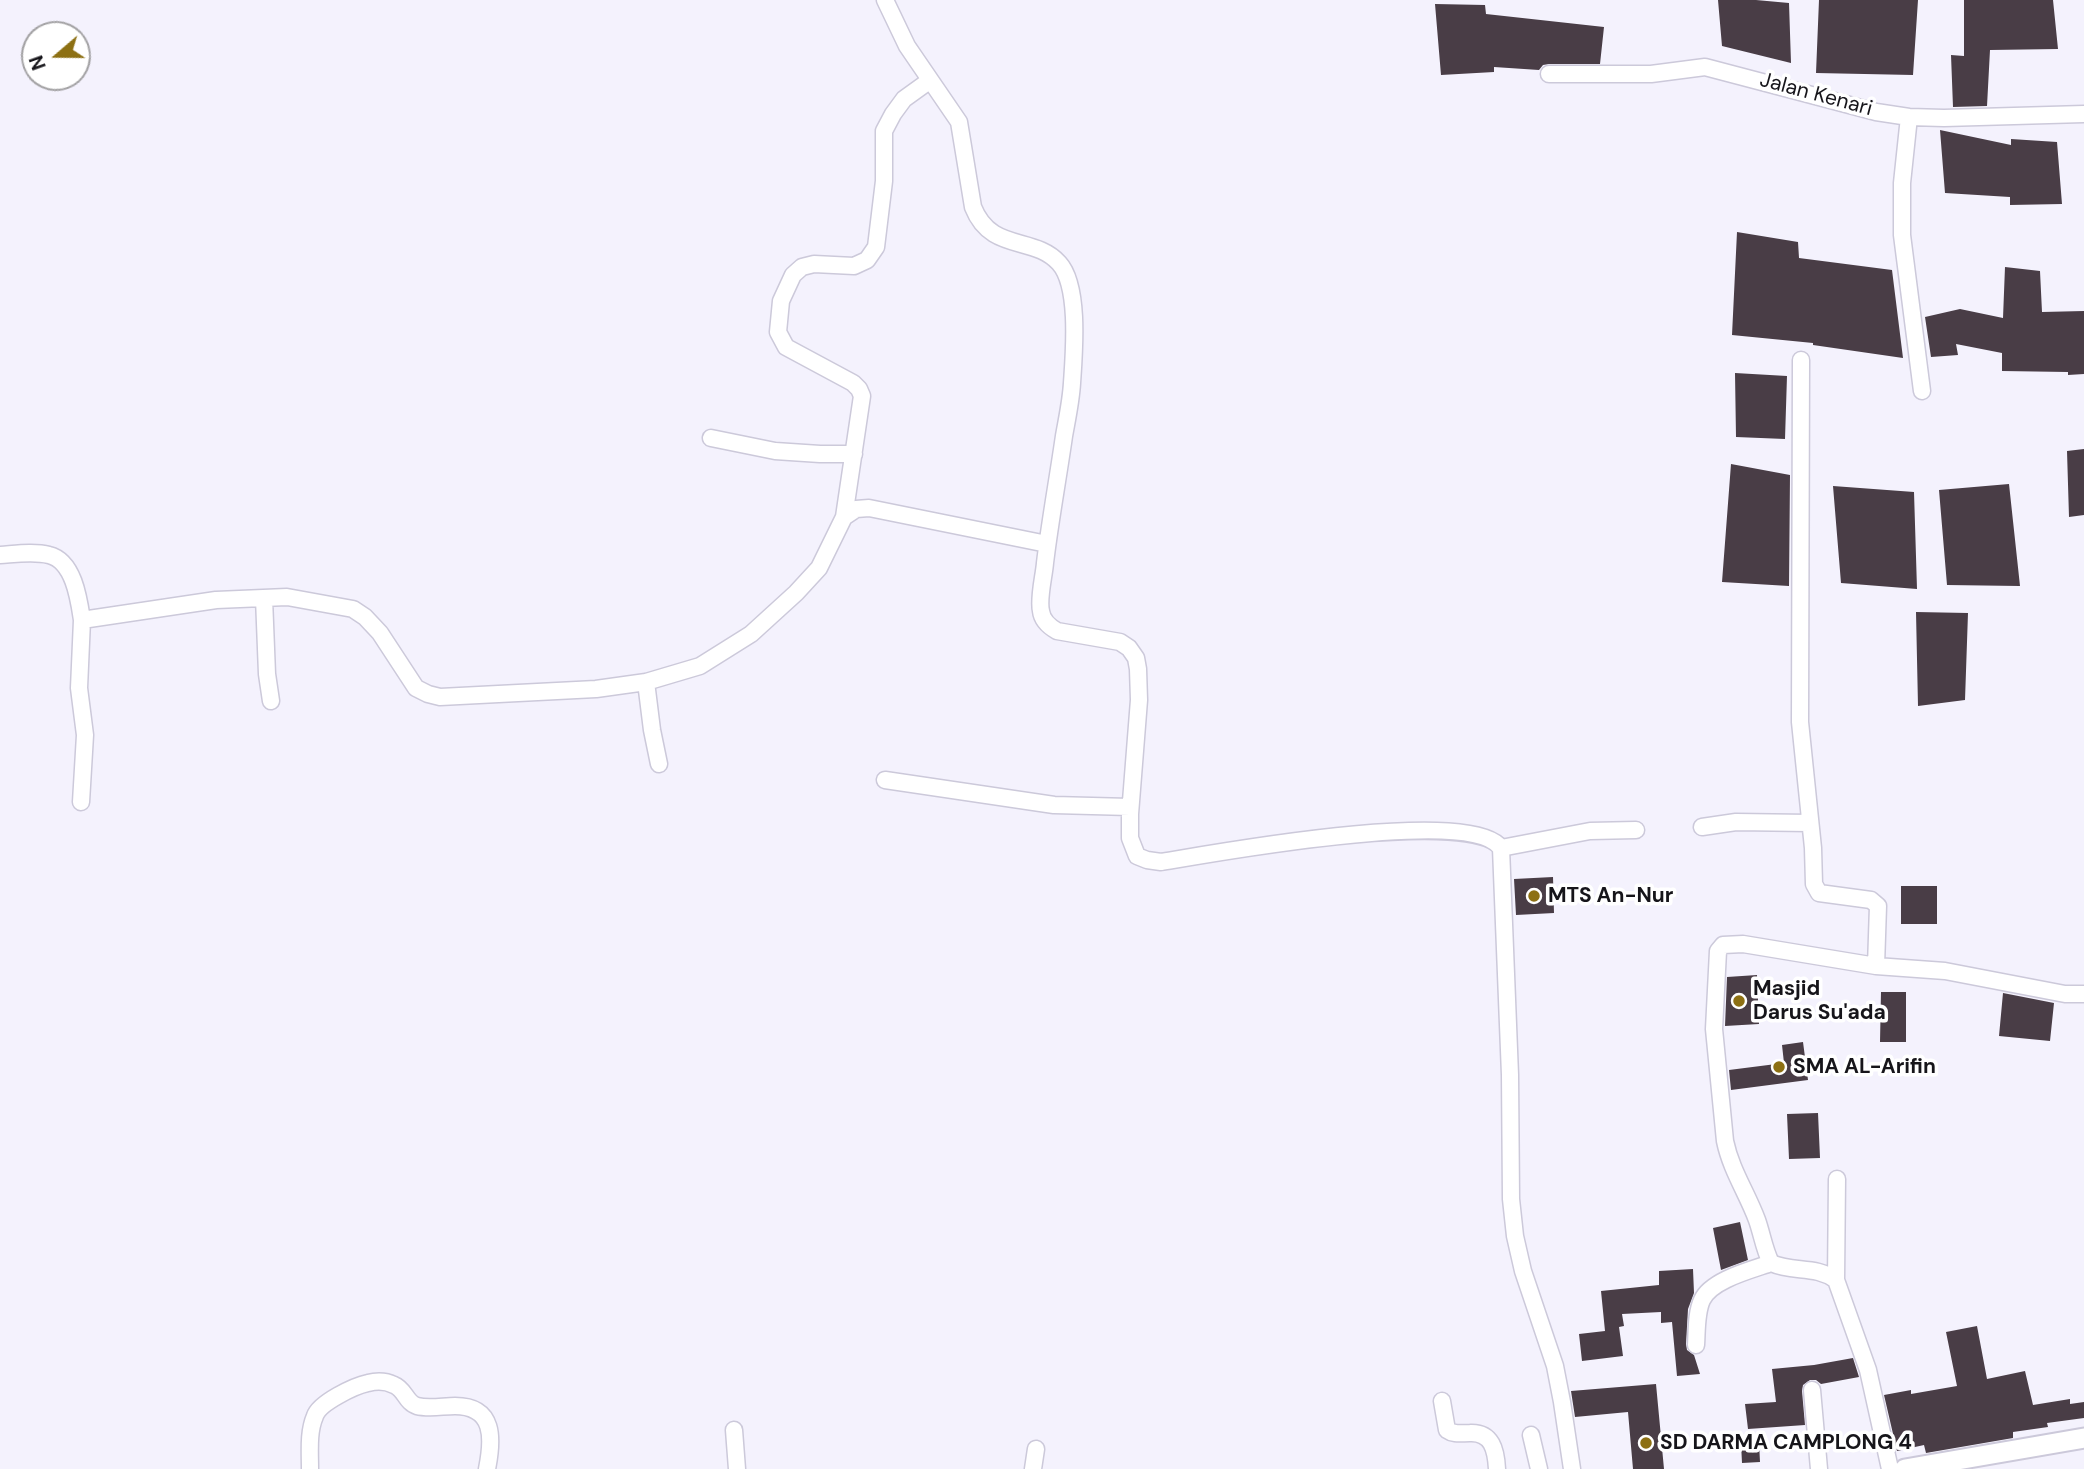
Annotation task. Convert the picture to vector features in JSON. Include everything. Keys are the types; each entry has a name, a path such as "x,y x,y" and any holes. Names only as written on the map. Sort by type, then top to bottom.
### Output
{"street":[{"path":"885,0 907,46 959,122 973,207 977,216 996,236 1049,254 1060,264 1068,279 1074,310 1072,385 1047,544 1040,610 1049,626 1057,631 1120,642 1129,648 1136,659 1139,700 1130,838 1137,856 1161,862 1368,833 1460,832 1486,837 1497,842 1501,848 1510,1075 1512,1211 1523,1271 1555,1366 1572,1469"},
{"name":"Jalan Kenari","path":"1549,74 1651,74 1704,67 1875,111 1909,117 2084,114"},
{"path":"82,620 216,600 287,597 353,609 380,633 416,688 440,697 596,689 646,682 700,666 751,634 819,568 844,517 862,405 859,389 853,383 786,347 778,332 781,301 793,275 802,267 814,264 853,266 867,260 876,247 884,181 884,131 892,114 904,99 929,81"},
{"path":"1909,117 1902,183 1902,235 1922,391"},
{"path":"1801,360 1800,722 1813,848 1814,884 1816,890 1822,894 1871,900 1878,906 1876,966"},
{"path":"711,438 775,451 854,454"},
{"path":"844,517 856,509 869,508 1047,544"},
{"path":"0,555 51,555 70,574 80,601 82,620 79,688 85,736 81,802"},
{"path":"264,598 267,674 271,701"},
{"path":"646,682 659,764"},
{"path":"885,780 1054,805 1130,807"},
{"path":"1702,827 1735,822 1810,824"},
{"path":"1501,848 1590,831 1636,830"},
{"path":"1836,1280 1819,1270 1782,1267 1771,1263 1766,1255 1756,1218 1729,1159 1714,1030 1718,951 1723,944 1743,944 1876,966 1945,971 2065,994 2084,994"},
{"path":"1837,1179 1836,1280 1868,1370 1890,1469"},
{"path":"1696,1345 1703,1297 1720,1283 1771,1263"},
{"path":"310,1469 310,1443 316,1412 346,1392 363,1384 378,1382 397,1385 415,1405 459,1406 475,1410 485,1419 490,1431 491,1447 486,1469"},
{"path":"1812,1390 1819,1469"},
{"path":"1442,1401 1447,1430 1454,1434 1477,1433 1489,1438 1494,1446 1497,1469"},
{"path":"734,1430 737,1469"},
{"path":"1531,1435 1539,1469"},
{"path":"1905,1469 2084,1438"},
{"path":"1033,1469 1036,1448"}],"building":[{"path":"1718,0 1789,3 1791,63 1722,46"},
{"path":"1819,0 1918,0 1913,75 1816,73"},
{"path":"1964,0 2053,0 2058,49 1990,50 1987,106 1953,107 1951,55 1964,56"},
{"path":"1435,4 1485,5 1486,14 1604,27 1600,64 1549,64 1543,65 1539,70 1494,67 1494,72 1441,75"},
{"path":"1940,130 2011,145 2011,139 2057,142 2062,204 2010,205 2010,197 1945,193"},
{"path":"1737,232 1798,242 1799,258 1892,270 1903,358 1813,343 1732,335"},
{"path":"2005,267 2040,271 2042,312 2084,311 2084,374 2002,371 2002,353 1956,344 1958,355 1931,357 1925,317 1960,309 2003,318"},
{"path":"1735,373 1787,376 1785,439 1736,437"},
{"path":"2084,449 2084,515 2069,517 2067,451"},
{"path":"1731,464 1790,475 1789,586 1722,582"},
{"path":"2009,484 2020,586 1947,585 1939,490"},
{"path":"1833,486 1914,492 1917,589 1841,583"},
{"path":"1916,612 1968,613 1965,700 1918,706"},
{"name":"MTS An-Nur","path":"1553,877 1554,913 1516,915 1514,879"},
{"path":"1901,886 1937,886 1937,924 1901,924"},
{"name":"Masjid Darus Su'ada","path":"1757,975 1759,1024 1725,1026 1727,977"},
{"path":"1881,992 1906,992 1906,1042 1880,1042"},
{"path":"2003,993 2054,1003 2050,1041 1999,1036"},
{"name":"SMA AL-Arifin","path":"1803,1042 1808,1080 1731,1090 1729,1070 1784,1063 1782,1045"},
{"path":"1818,1113 1820,1158 1789,1159 1787,1114"},
{"path":"1740,1222 1748,1260 1721,1270 1713,1228"},
{"path":"1693,1269 1694,1293 1688,1309 1686,1344 1687,1350 1694,1355 1700,1374 1677,1376 1672,1322 1661,1323 1661,1312 1622,1314 1624,1326 1619,1327 1623,1356 1582,1361 1579,1334 1605,1331 1601,1291 1659,1285 1659,1271"},
{"path":"1977,1326 1987,1379 2025,1371 2033,1405 2070,1399 2070,1404 2084,1402 2084,1418 2047,1423 2048,1427 2013,1432 2013,1438 1926,1453 1924,1445 1897,1451 1884,1395 1911,1390 1911,1394 1957,1386 1946,1332"},
{"path":"1853,1358 1859,1377 1821,1384 1810,1380 1803,1385 1805,1425 1748,1429 1745,1404 1776,1402 1772,1369"},
{"name":"SD DARMA CAMPLONG 4","path":"1656,1384 1664,1469 1633,1469 1628,1412 1575,1417 1571,1391"},
{"path":"1759,1442 1760,1462 1742,1463 1741,1443"}],"place":[{"name":"MTS An-Nur","path":"1534,896"},
{"name":"Masjid Darus Su'ada","path":"1739,1001"},
{"name":"SMA AL-Arifin","path":"1779,1067"},
{"name":"SD DARMA CAMPLONG 4","path":"1646,1443"}]}
